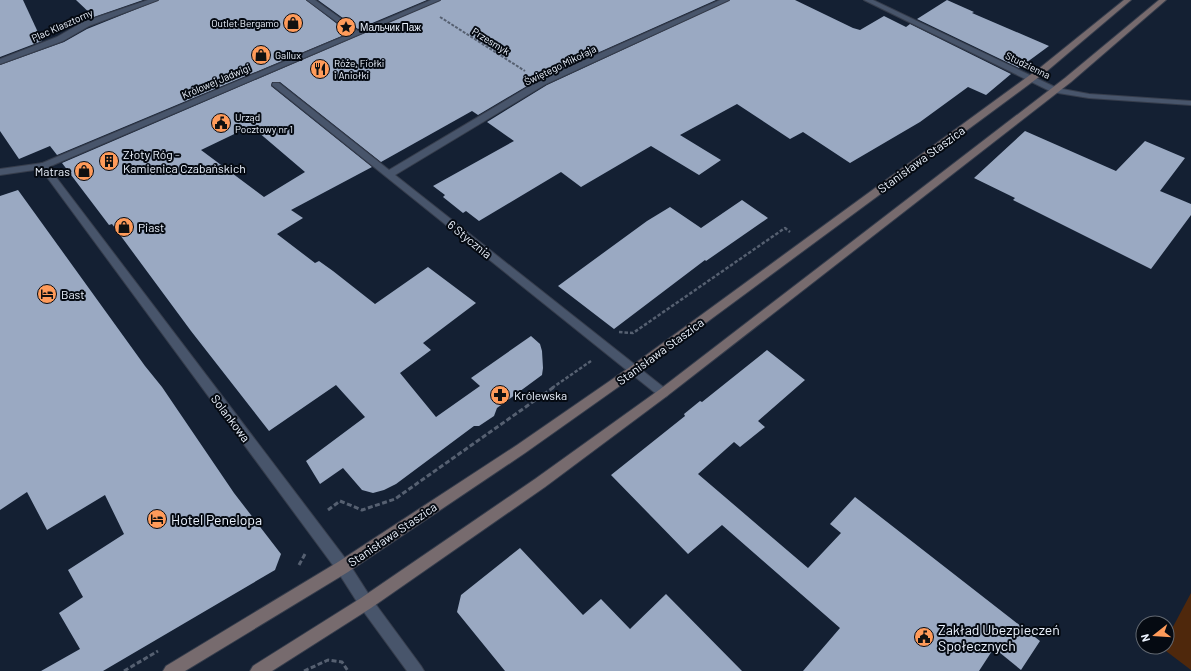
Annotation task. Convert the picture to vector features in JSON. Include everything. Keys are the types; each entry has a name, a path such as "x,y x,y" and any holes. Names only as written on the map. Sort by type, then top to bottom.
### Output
{"main road":[{"name":"Stanisława Staszica","path":"171,671 343,567 521,448 634,370 1031,78 1128,0"},
{"path":"258,671 366,603 540,483 663,393 1055,90 1163,0"}],"street":[{"name":"Plac Klasztorny","path":"0,62 60,39 86,24 155,0"},
{"path":"310,0 357,33"},
{"name":"Królowej Jadwigi","path":"0,172 43,166 437,0"},
{"name":"Świętego Mikołaja","path":"390,174 543,82 726,0"},
{"name":"Studzienna","path":"867,0 1055,90 1089,96 1191,103"},
{"name":"6 Stycznia","path":"276,85 390,174 663,393"},
{"name":"Solankowa","path":"43,166 310,522 343,567 366,603 416,671"}],"path":[{"name":"Przesmyk","path":"423,6 543,82"},
{"path":"615,332 633,333 785,228 807,243"},
{"path":"295,568 301,564 308,547 298,529 340,501 362,510 395,500 608,349"},
{"path":"304,671 328,660 342,662 348,671"}],"shaded area":[{"path":"1191,593 1191,670 1171,655 1175,655 1175,623"}],"building":[{"path":"0,0 23,0 42,41 0,57"},
{"path":"76,0 143,0 94,17"},
{"path":"159,0 306,0 349,33 57,155 50,146 19,159 0,131 0,65 64,42 87,29"},
{"path":"318,0 427,0 358,29"},
{"path":"441,0 716,0 539,79 478,115 472,111 381,162 280,82 272,82 271,86 372,167 291,210 303,218 277,234 315,263 319,261 333,271 375,304 428,267 476,303 423,343 431,350 400,373 436,417 480,386 471,378 531,336 540,344 542,351 542,375 497,408 494,416 479,426 474,426 396,484 384,490 373,493 362,490 343,468 320,484 306,461 365,417 336,385 269,431 191,331 112,224 109,225 62,163","holes":["251,126 305,172 264,197 201,150"]},
{"path":"730,0 795,0 860,30 884,16 906,27 910,24 1011,74 986,95 968,87 920,122 850,163 803,132 790,139 737,104 680,135 721,160 699,175 651,146 581,187 561,172 479,221 466,211 463,213 443,197 445,195 433,186 514,141 487,122 547,85"},
{"path":"947,0 974,12 972,13 1049,46 1019,68 917,19"},
{"path":"1025,131 1116,171 1145,141 1185,158 1160,191 1191,204 1191,215 1151,269 1013,200 1015,198 974,178"},
{"path":"18,190 145,366 162,387 234,493 281,554 275,570 103,671 41,671 80,649 59,613 83,597 68,570 124,534 105,495 47,530 27,492 0,510 0,196"},
{"path":"742,200 768,218 706,261 705,260 614,329 558,286 647,221 670,207 701,228"},
{"path":"767,350 805,380 758,421 765,427 740,447 734,442 698,474 808,568 841,533 830,524 855,497 1040,641 1021,670 994,648 979,671 803,671 840,628 722,525 688,554 611,475 685,416 684,414 700,401 702,402"},
{"path":"520,548 583,615 601,599 630,629 666,594 742,671 505,671 457,612 461,595"}],"place":[{"name":"Outlet Bergamo","path":"293,23"},
{"name":"Мальчик Паж","path":"346,27"},
{"name":"Gallux","path":"261,55"},
{"name":"Róże, Fiołki i Aniołki","path":"320,69"},
{"name":"Urząd Pocztowy nr 1","path":"221,123"},
{"name":"Złoty Róg - Kamienica Czabańskich","path":"109,161"},
{"name":"Matras","path":"84,171"},
{"name":"Piast","path":"124,227"},
{"name":"Bast","path":"47,294"},
{"name":"Królewska","path":"500,395"},
{"name":"Hotel Penelopa","path":"157,519"},
{"name":"Zakład Ubezpieczeń Społecznych","path":"924,637"}]}
